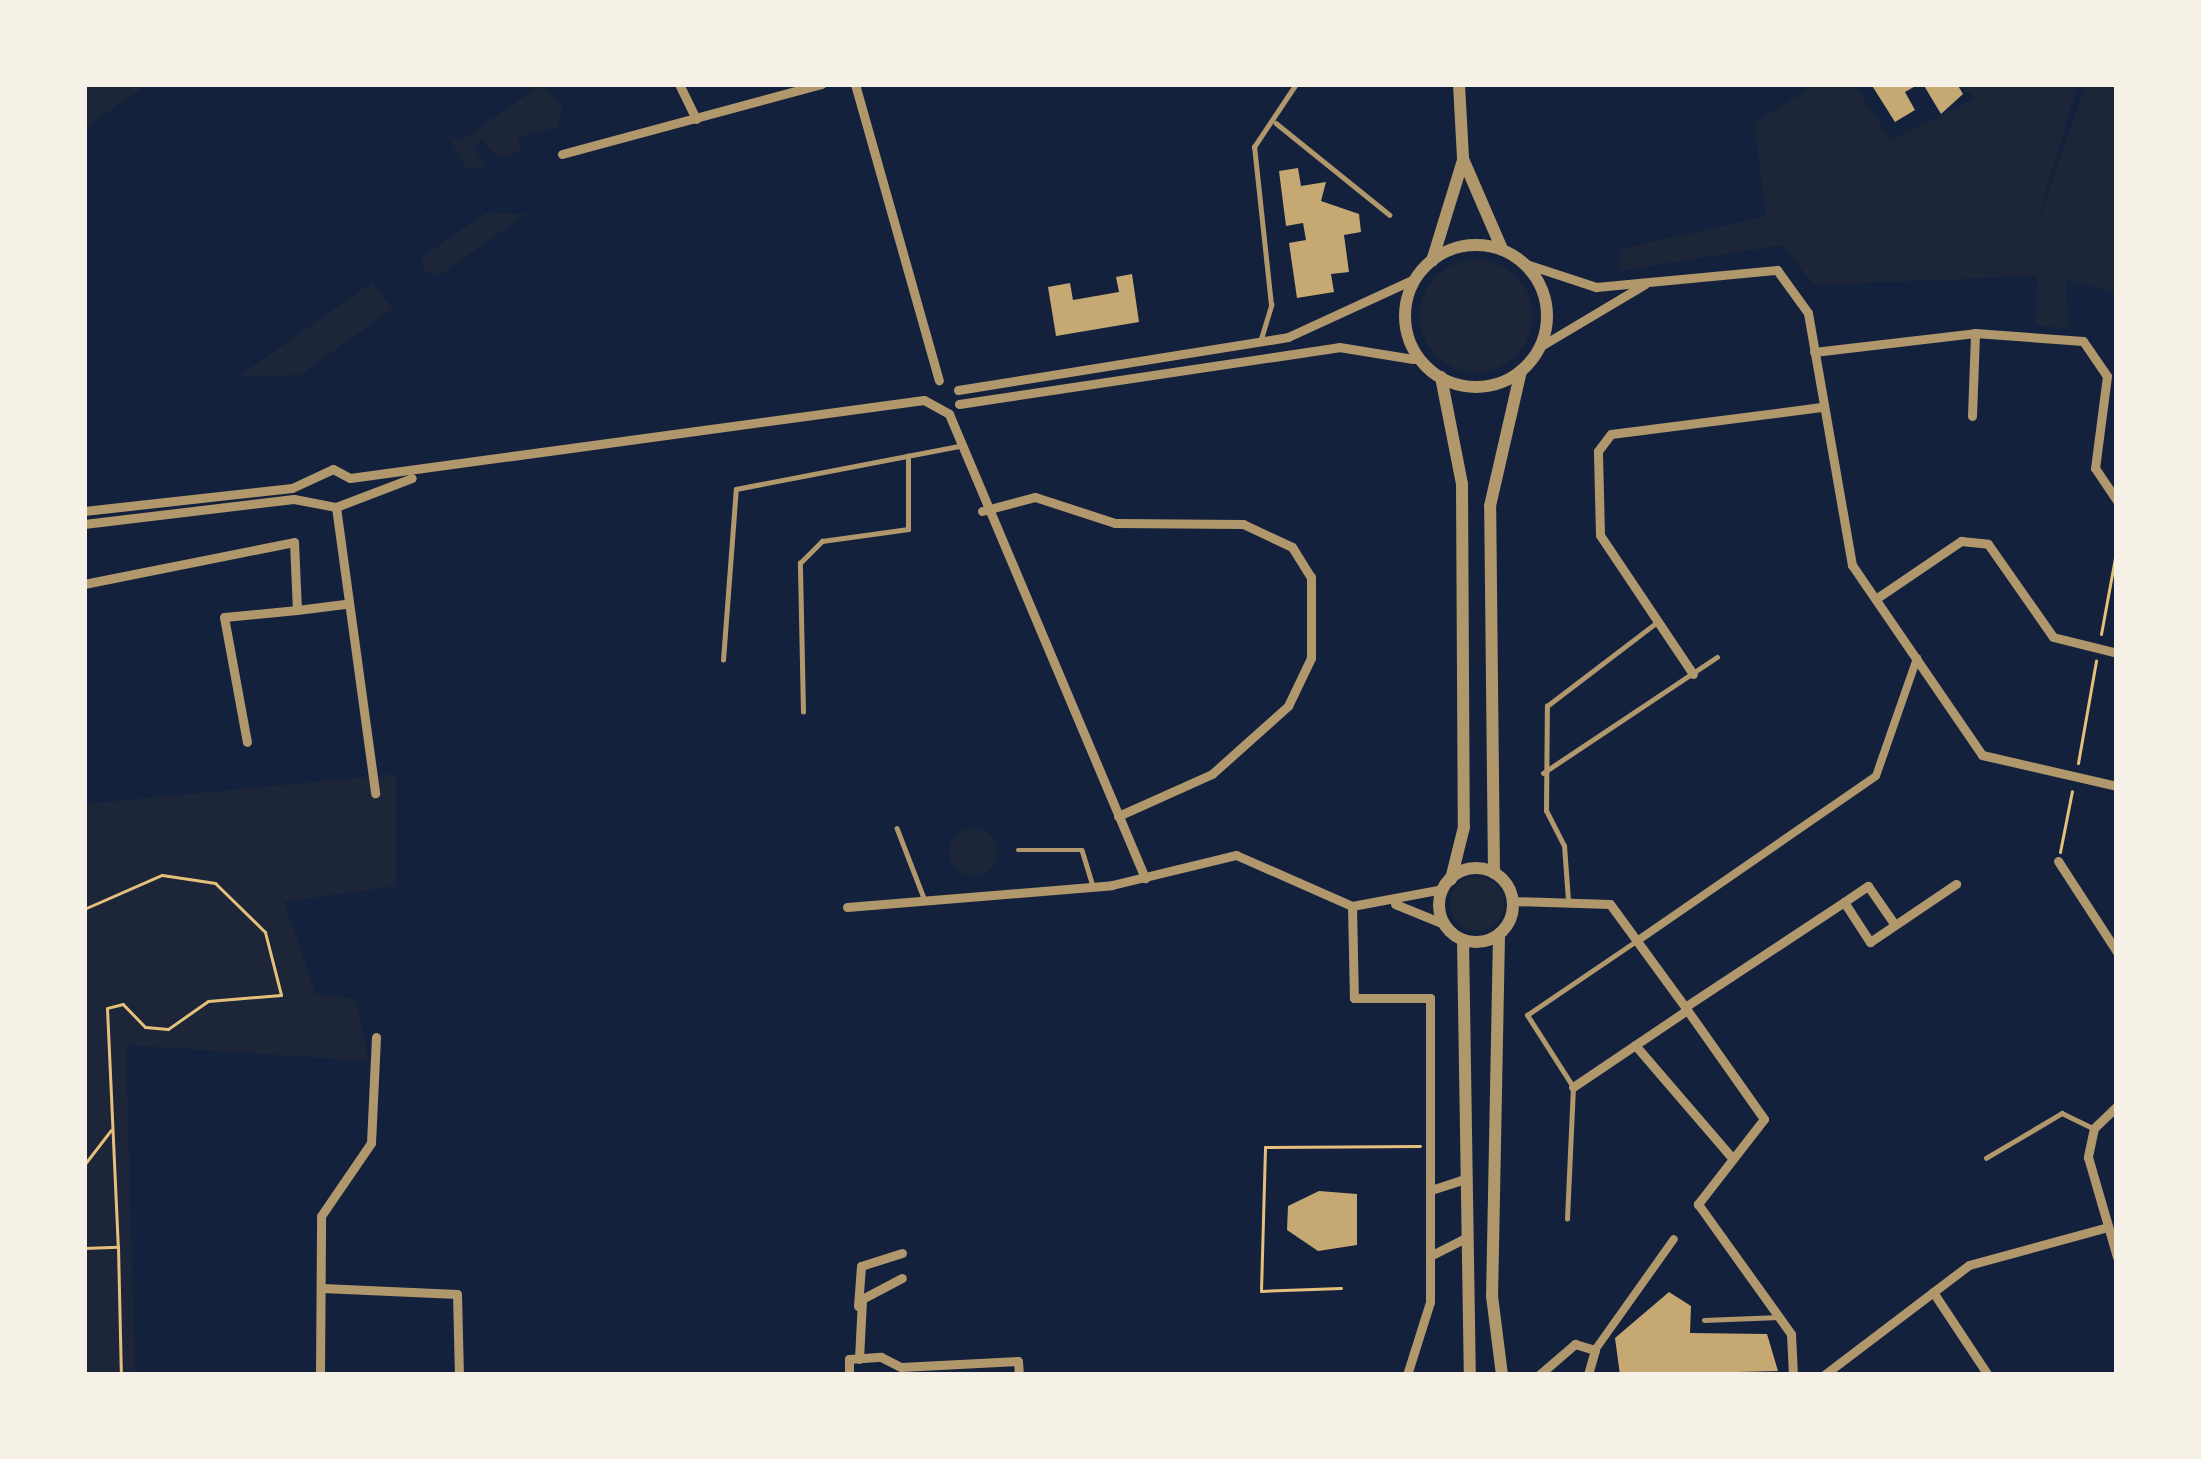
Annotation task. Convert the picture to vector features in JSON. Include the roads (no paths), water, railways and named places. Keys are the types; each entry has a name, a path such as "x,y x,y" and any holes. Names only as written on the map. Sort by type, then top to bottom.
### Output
{"street":[{"path":"679,84 696,119"},
{"path":"562,154 822,84"},
{"path":"855,84 939,380 958,390 1260,344 1341,321 1416,278 1432,261 1466,246 1503,250 1526,264 1596,286 1777,270 1803,299 1842,544 1877,598 1982,754 2117,786"},
{"path":"1432,261 1463,159 1459,84"},
{"path":"1463,159 1503,250"},
{"path":"1526,264 1546,302 1541,346"},
{"path":"1413,359 1406,321 1416,278"},
{"path":"1513,901 1494,873 1490,506 1521,371 1541,346 1650,282"},
{"path":"1814,352 1975,333 2083,341 2101,359 2095,469 2117,501"},
{"path":"1972,416 1975,333"},
{"path":"949,414 959,404 1339,347 1413,359 1441,377 1482,387 1521,371"},
{"path":"1441,377 1462,484 1464,827 1447,884 1444,924"},
{"path":"925,400 939,380"},
{"path":"958,390 959,404"},
{"path":"84,511 317,480 333,470 350,478 435,472 925,400 949,414 982,511 1145,878"},
{"path":"1693,674 1600,535 1598,451 1611,434 1821,407"},
{"path":"336,507 351,496 435,472"},
{"path":"350,478 351,496"},
{"path":"317,480 320,500"},
{"path":"982,511 1035,497 1115,524 1243,524 1292,547 1311,577 1311,658 1288,706 1212,774 1118,815"},
{"path":"84,524 320,500 336,507"},
{"path":"336,507 345,604 375,793"},
{"path":"84,584 294,542 297,610"},
{"path":"1877,598 1961,542 1988,544 2053,637 2117,652"},
{"path":"247,742 224,617 345,604"},
{"path":"1636,941 1876,776 1917,658"},
{"path":"847,907 1094,886 1236,855 1352,906 1395,904 1494,873"},
{"path":"2058,861 2117,952"},
{"path":"1844,902 1870,942 1956,884"},
{"path":"1573,1087 1868,886 1895,925"},
{"path":"1513,901 1610,904 1764,1119 1698,1204 1778,1317 1792,1375"},
{"path":"1502,1375 1492,1296 1499,934 1513,901"},
{"path":"1395,904 1444,924 1463,940 1470,1375"},
{"path":"1352,906 1354,998 1430,998 1430,1302 1407,1375"},
{"path":"1463,940 1499,934"},
{"path":"320,1375 321,1216 370,1143 376,1037"},
{"path":"1635,1046 1733,1159"},
{"path":"2117,1106 2094,1128 2089,1157 2117,1258"},
{"path":"1465,1179 1431,1185 1432,1263 1465,1238"},
{"path":"1824,1375 1969,1265 2108,1227"},
{"path":"1588,1375 1595,1350 1674,1239"},
{"path":"849,1375 859,1359 861,1266 902,1253"},
{"path":"858,1310 874,1288 902,1278"},
{"path":"322,1288 457,1294 459,1375"},
{"path":"1934,1292 1988,1375"},
{"path":"1539,1375 1575,1344 1595,1350"},
{"path":"859,1359 901,1371 983,1369 1018,1360 1019,1375"}],"lane":[{"path":"1260,344 1271,317 1254,147 1276,123 1296,84"},
{"path":"1276,123 1390,215"},
{"path":"723,660 736,489 960,446"},
{"path":"803,712 800,563 822,541 908,529 908,455"},
{"path":"1568,901 1544,772 1547,706 1656,623"},
{"path":"1544,772 1718,657"},
{"path":"897,828 924,898"},
{"path":"1018,850 1082,850 1094,886"},
{"path":"1567,1220 1573,1087 1527,1015 1636,941"},
{"path":"1986,1158 2062,1113 2094,1128"},
{"path":"1704,1320 1778,1317"}]}
